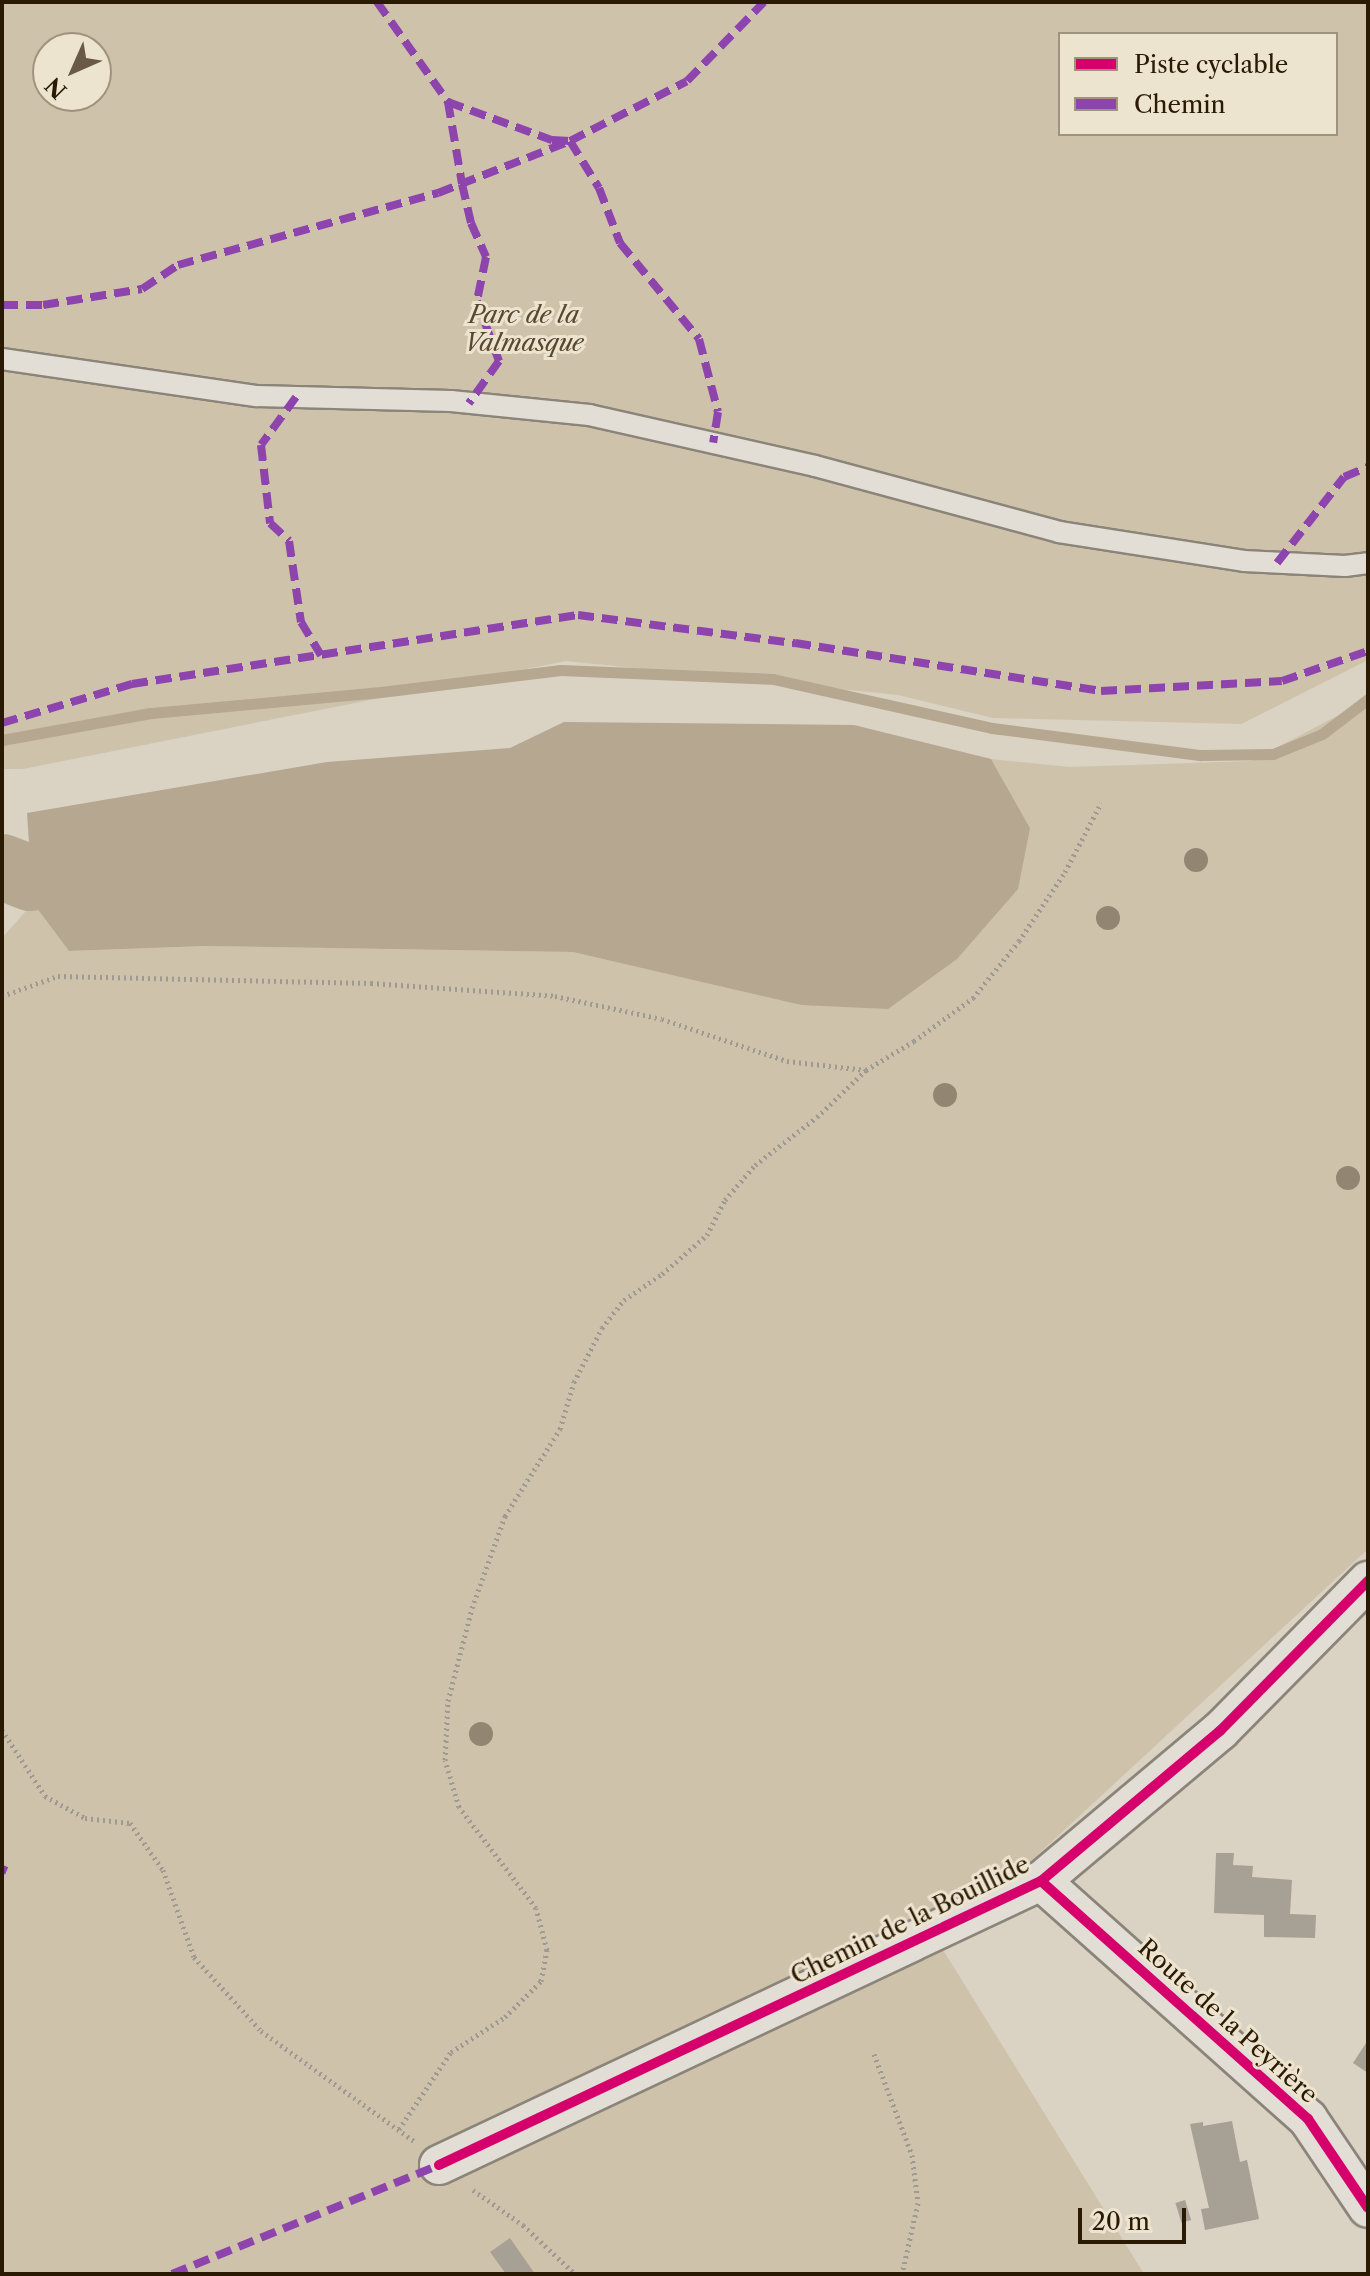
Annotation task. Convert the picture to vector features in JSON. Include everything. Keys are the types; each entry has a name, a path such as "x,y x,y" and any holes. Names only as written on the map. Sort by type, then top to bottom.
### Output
{"street":[{"name":"Chemin de la Bouillide","path":"439,2165 1041,1881 1220,1731 1368,1581"},
{"name":"Route de la Peyrière","path":"1041,1881 1308,2119 1368,2208"}],"lane":[{"path":"2,359 257,396 451,401 589,415 815,466 1059,532 1244,561 1345,566 1368,563"}],"path":[{"path":"399,2129 451,2052 505,2017 541,1981 547,1950 536,1908 459,1807 445,1760 448,1701 472,1608 505,1516 560,1429 574,1382 610,1318 624,1300 662,1274 707,1235 725,1200 755,1165 817,1117 866,1070 914,1041 973,998 1019,941 1065,872 1101,803"},
{"path":"2,996 58,976 371,983 555,996 662,1019 787,1061 866,1070"},
{"path":"2,1730 45,1796 85,1818 130,1823 163,1870 194,1957 261,2031 399,2129 432,2155 439,2165 523,2225 575,2274"},
{"path":"874,2054 912,2155 918,2203 902,2274"}],"green space":[{"name":"Parc de la Valmasque","path":"2,2 1368,2 1368,660 1241,724 993,718 898,695 566,661 23,769 2,769"},
{"path":"1368,700 1368,1549 940,1945 1144,2274 2,2274 2,938 33,903 69,951 204,946 573,952 801,1005 1030,828 991,759 1070,767 1251,761"}],"shaded area":[{"path":"564,722 854,725 991,759 1030,828 1018,889 957,959 888,1009 801,1005 573,952 204,946 69,951 33,903 27,813 327,762 510,748"}],"building":[{"path":"1216,1853 1234,1853 1233,1865 1253,1866 1252,1877 1292,1880 1290,1914 1316,1915 1315,1938 1264,1937 1264,1915 1214,1913"},
{"path":"1368,2040 1368,2073 1353,2063"},
{"path":"1232,2121 1240,2162 1247,2160 1259,2219 1205,2230 1201,2209 1209,2208 1190,2124 1203,2122 1203,2126"},
{"path":"1185,2200 1191,2220 1182,2223 1175,2203"},
{"path":"510,2238 535,2274 506,2274 490,2252"}],"waterway":[{"path":"2,740 151,713 381,692 561,670 773,679 992,728 1201,755 1273,754 1322,734 1368,699"},
{"path":"2,867 31,878"}],"marked path":[{"path":"377,2 448,102 552,140 570,141 599,188 620,243 699,339 718,412 713,443"},
{"path":"2,305 43,305 142,289 178,265 438,193 570,141 687,81 764,2"},
{"path":"448,102 471,223 486,257 477,301 499,361 469,403"},
{"path":"296,397 261,445 270,523 289,541 301,622 321,655"},
{"path":"1277,563 1344,477 1368,467"},
{"path":"2,723 132,684 578,615 795,643 1101,691 1282,681 1368,651"},
{"path":"2,1869 7,1871"},
{"path":"172,2274 439,2165"}],"cycle path":[{"path":"439,2165 1041,1881 1220,1731 1368,1581"},
{"path":"1041,1881 1308,2119 1368,2208"}]}
